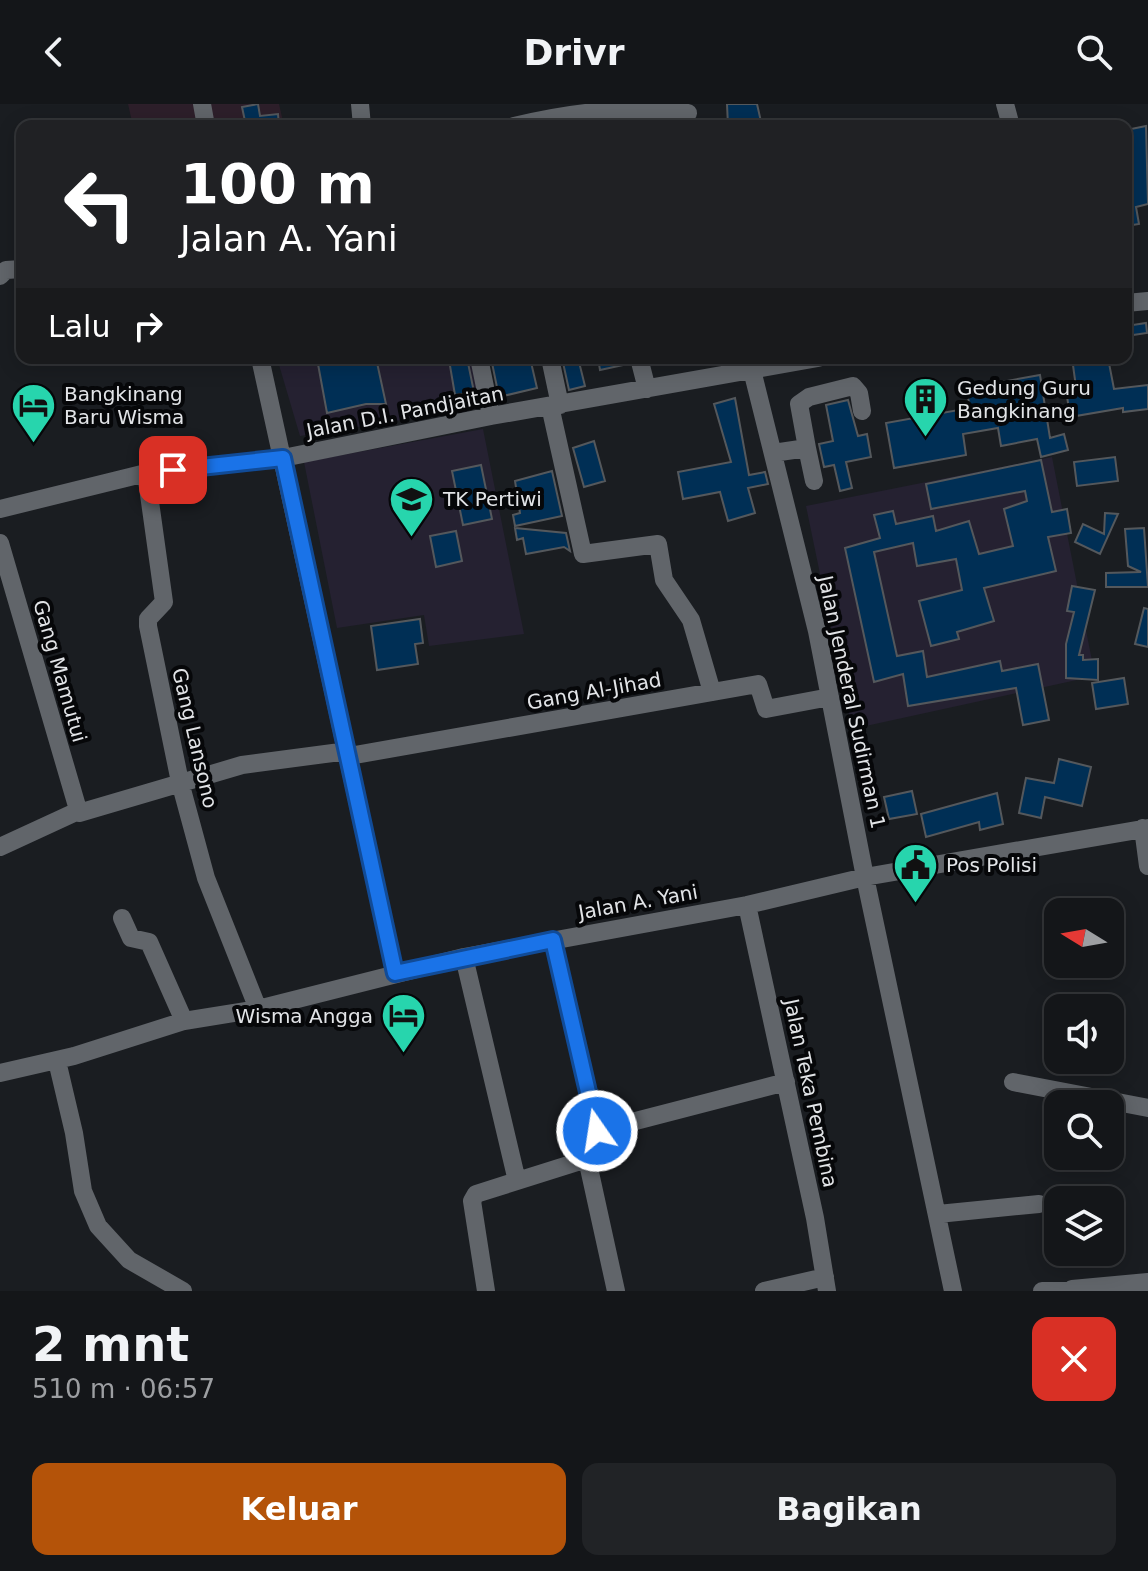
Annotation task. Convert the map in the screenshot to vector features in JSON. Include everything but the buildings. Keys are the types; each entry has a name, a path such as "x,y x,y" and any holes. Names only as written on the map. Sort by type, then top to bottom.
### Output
{"street":[{"path":"565,120 617,108 688,114"},
{"path":"0,276 0,291"},
{"path":"261,364 395,973"},
{"path":"480,364 491,416"},
{"path":"551,364 555,405 583,554 658,544 664,580 691,620 712,692"},
{"path":"641,364 647,389"},
{"name":"Jalan D.I. Pandjaitan","path":"0,509 146,473 283,458 491,416 647,389 751,364"},
{"name":"Jalan Jenderal Sudirman 1","path":"751,364 830,697 953,1291"},
{"path":"814,481 799,404 809,397 853,386 859,393 862,411"},
{"path":"764,416 800,413"},
{"path":"773,453 807,448"},
{"name":"Gang Lansono","path":"146,473 164,602 151,615 148,626 180,782 206,878 258,1009"},
{"name":"Gang Mamutui","path":"0,543 78,811"},
{"name":"Gang Al-Jihad","path":"348,754 758,684 766,709 830,697"},
{"path":"0,847 78,811 242,765 348,754"},
{"path":"1146,828 1148,866"},
{"name":"Jalan A. Yani","path":"0,1073 57,1061 184,1021 258,1009 464,957 747,905 865,877 1146,828"},
{"name":"Jalan Teka Pembina","path":"747,905 826,1284"},
{"path":"122,918 131,938 149,942 184,1021"},
{"path":"486,1291 473,1197 587,1159 598,1152 597,1131 553,940"},
{"path":"464,957 517,1181"},
{"path":"57,1061 83,1191 98,1226 129,1260 183,1291"},
{"path":"597,1131 786,1082"},
{"path":"1013,1082 1148,1108"},
{"path":"587,1159 616,1291"},
{"path":"938,1214 1039,1204"},
{"path":"1042,1291 1148,1282"},
{"path":"764,1291 826,1284"}],"shaded area":[{"path":"128,104 279,104 283,120 132,120"},
{"path":"279,364 475,364 484,407 300,436"},
{"name":"TK Pertiwi","path":"483,429 524,634 429,646 424,615 337,628 304,462"},
{"path":"1052,457 1095,676 852,729 806,506"}],"place":[{"name":"Gedung Guru Bangkinang","path":"926,439"},
{"name":"Bangkinang Baru Wisma","path":"33,445"},
{"name":"TK Pertiwi","path":"412,538"},
{"name":"Pos Polisi","path":"915,904"},
{"name":"Wisma Angga","path":"404,1055"}],"route":[{"path":"173,470 283,458 395,973 553,940 597,1131"}]}
